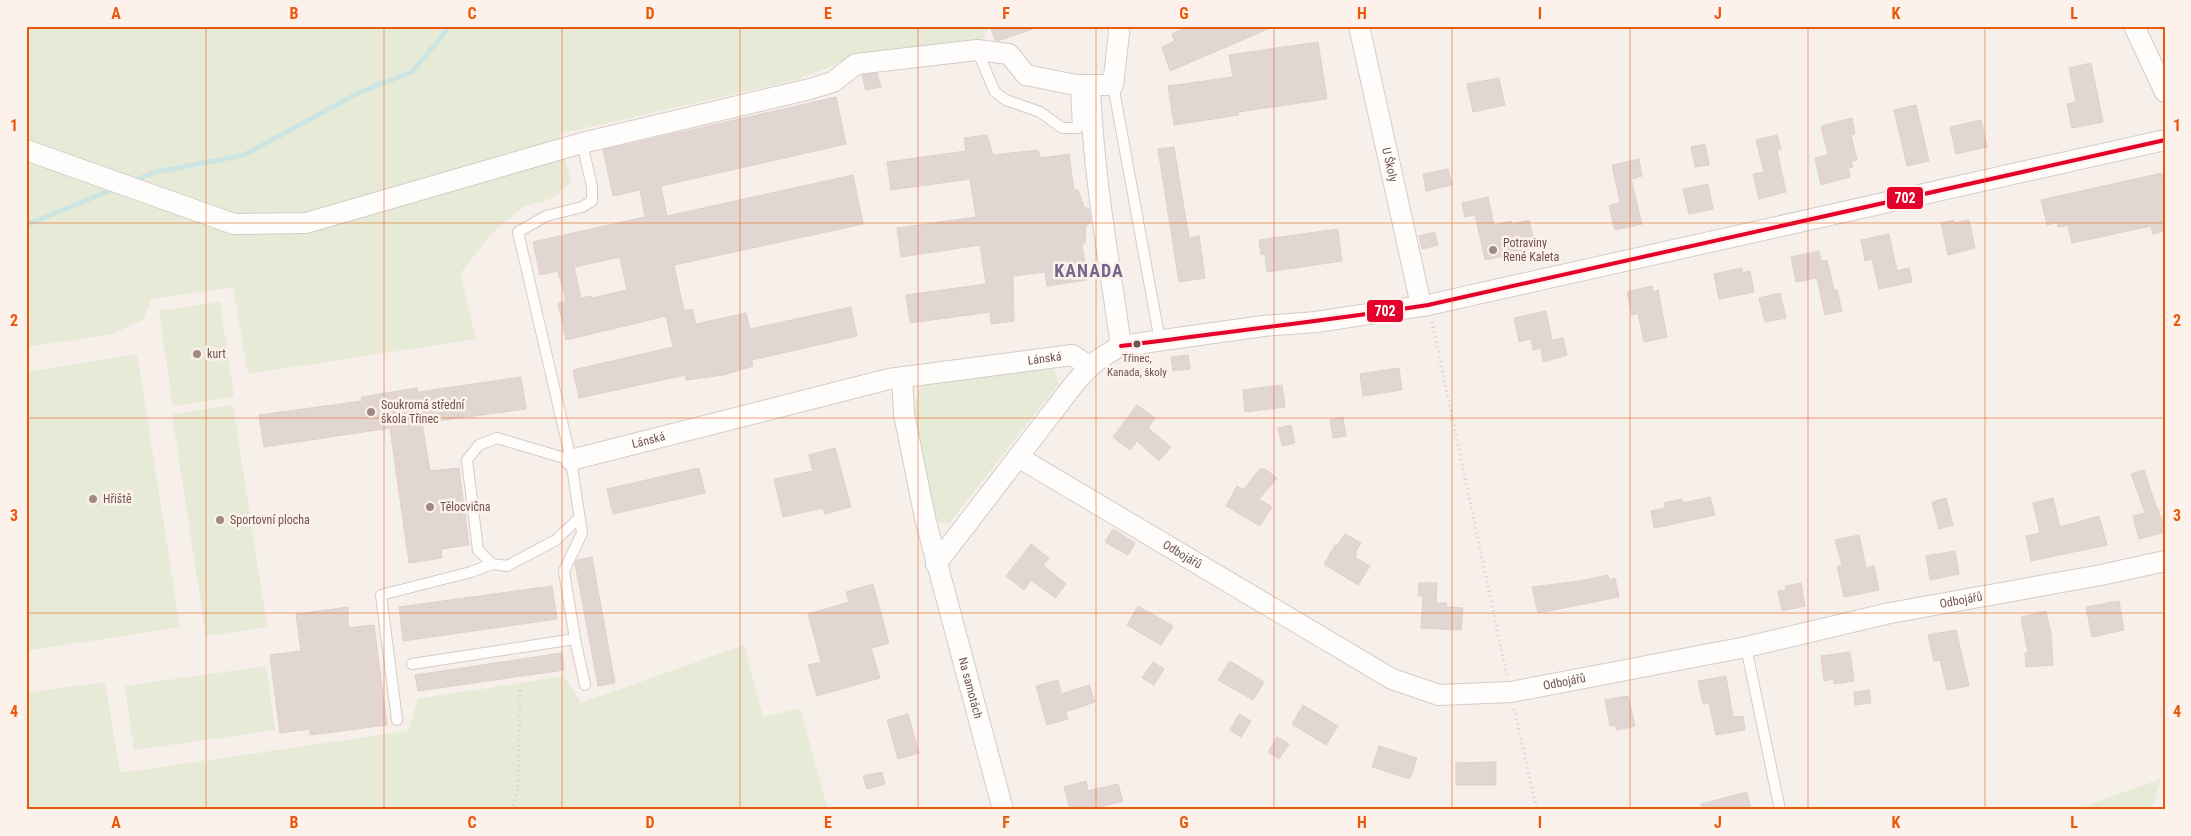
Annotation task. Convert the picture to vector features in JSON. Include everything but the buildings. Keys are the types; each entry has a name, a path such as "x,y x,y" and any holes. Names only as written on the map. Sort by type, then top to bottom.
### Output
{"street":[{"path":"26,150 234,224 306,223 582,143 810,90 833,82 856,64 977,50 1009,54 1026,75 1083,85 1113,85 1119,33 1118,26"},
{"name":"U Školy","path":"1360,26 1425,305"},
{"path":"2134,26 2165,92"},
{"path":"1083,85 1091,118 1103,224 1121,346"},
{"path":"936,564 1090,366 1103,355 1121,346 1264,326 1316,322 1425,305 2165,140"},
{"name":"Lánská","path":"571,460 889,379 1072,355 1090,366"},
{"name":"Na samotách","path":"902,378 904,414 936,564 1004,810"},
{"name":"Odbojářů","path":"1018,457 1392,680 1439,695 1511,692 1746,647 1890,613 2101,575 2165,561"}],"lane":[{"path":"977,50 995,92 1006,100 1040,112 1062,128 1078,128 1083,85"},
{"path":"1113,85 1160,341"},
{"path":"582,143 592,187 592,201 582,207 546,216 518,232 564,437 571,460 582,533 564,571 585,685"},
{"path":"492,564 478,550 467,460 478,445 497,438 571,460"},
{"path":"397,720 381,595 471,572 492,564 507,566 556,540 579,518"},
{"path":"412,664 575,638"},
{"path":"1746,647 1780,810"}],"path":[{"path":"1425,305 1537,810"},
{"path":"511,810 518,789 520,690"}],"green space":[{"path":"26,26 989,26 982,41 853,58 796,80 559,134 571,182 553,198 523,207 491,234 460,274 476,339 248,374 233,287 151,299 143,320 112,334 26,347"},
{"name":"kurt","path":"220,302 234,397 173,406 159,311"},
{"name":"Hřiště","path":"137,354 180,627 26,651 26,372"},
{"path":"1053,368 1059,383 949,524 930,518 910,415 922,384"},
{"name":"Sportovní plocha","path":"233,405 267,627 206,636 172,414"},
{"path":"744,645 763,717 800,708 828,810 26,810 26,693 105,682 120,773 408,731 418,699 564,676 581,703"},
{"path":"266,666 275,730 134,750 125,686"},
{"path":"2161,779 2151,810 2074,810"}],"waterway":[{"path":"133,181 156,172 244,155 360,92 412,72 443,35 448,26"},
{"path":"26,225 116,188"}],"transit line":[{"name":"702","path":"1121,346 1428,305 2165,140"}],"place":[{"name":"Potraviny René Kaleta","path":"1493,250"},
{"name":"Třinec, Kanada, školy","path":"1137,344"},
{"name":"kurt","path":"197,354"},
{"name":"Soukromá střední škola Třinec","path":"371,412"},
{"name":"Hřiště","path":"93,499"},
{"name":"Tělocvična","path":"430,507"},
{"name":"Sportovní plocha","path":"220,520"}],"district":[{"name":"KANADA","path":"1089,271"}]}
